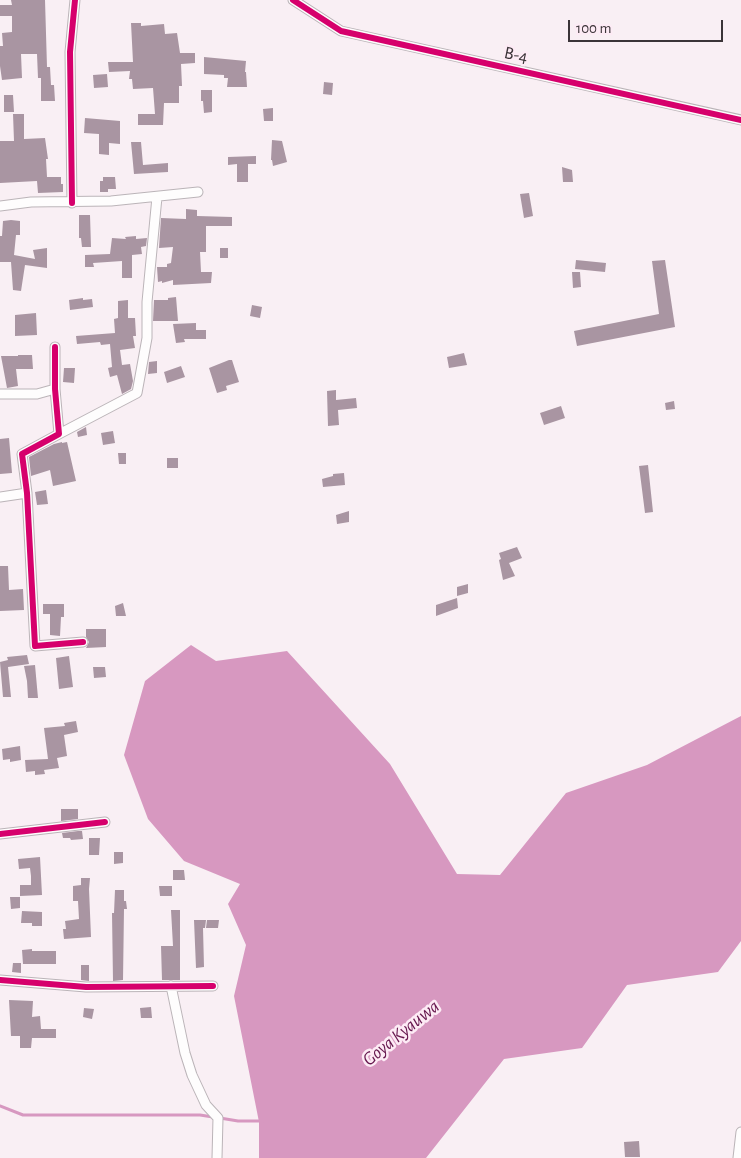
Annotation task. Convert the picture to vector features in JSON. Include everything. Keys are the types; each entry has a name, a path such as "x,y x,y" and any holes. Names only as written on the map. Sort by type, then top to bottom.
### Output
{"street":[{"path":"72,203 70,52 75,0"},
{"name":"B-4","path":"293,0 341,31 741,120"},
{"path":"0,206 31,202 72,203 157,197 198,192"},
{"path":"83,642 35,646 27,493 22,454 137,393 147,338 147,302 157,197"},
{"path":"55,347 55,389 59,434"},
{"path":"0,394 37,394 55,389"},
{"path":"0,498 27,493"},
{"path":"0,834 105,822"},
{"path":"0,980 86,987 213,986"},
{"path":"171,986 185,1053 192,1075 206,1105 218,1118 217,1158"},
{"path":"738,1158 741,1132"}],"water":[{"path":"191,645 216,661 287,651 390,764 457,874 500,875 566,793 647,765 741,716 741,941 718,972 627,985 582,1048 504,1059 426,1158 259,1158 259,1122 234,996 246,945 228,904 240,884 184,861 148,819 124,755 145,681"}],"building":[{"path":"11,0 45,0 47,67 50,67 51,85 54,85 55,101 41,101 41,78 38,78 37,54 21,54 22,78 2,80 0,46 3,46 2,33 12,32 12,16 0,16 0,5 12,5"},
{"path":"131,23 141,23 141,26 164,24 165,34 177,33 180,53 195,53 195,63 181,64 182,86 179,86 179,103 164,103 163,125 138,125 138,114 155,114 153,88 133,89 132,79 129,79 130,71 109,72 108,62 133,62"},
{"path":"204,57 246,61 247,87 227,87 228,78 224,78 224,75 204,74"},
{"path":"107,74 108,87 94,88 93,75"},
{"path":"324,82 333,83 332,95 323,94"},
{"path":"201,90 212,90 212,112 204,113"},
{"path":"4,95 13,95 14,112 4,112"},
{"path":"273,108 273,121 264,121 263,109"},
{"path":"13,114 24,114 24,139 45,138 48,159 46,159 47,177 61,177 63,192 38,193 37,181 0,183 0,141 14,141"},
{"path":"85,118 120,121 120,144 109,143 109,155 99,154 99,134 84,133"},
{"path":"272,140 282,141 287,162 273,166 271,160"},
{"path":"131,142 141,142 143,165 168,163 168,172 134,174"},
{"path":"256,156 256,164 248,164 248,182 237,182 237,164 228,165 228,157"},
{"path":"562,167 572,170 573,182 563,182"},
{"path":"103,177 115,177 116,189 100,192 100,181 103,181"},
{"path":"529,193 533,216 524,218 520,194"},
{"path":"186,209 197,210 197,216 232,217 232,226 206,226 206,252 200,252 201,272 212,272 211,283 173,285 173,280 162,283 162,281 158,282 157,267 167,267 167,264 171,263 173,247 159,248 161,218 186,219"},
{"path":"79,215 90,215 91,247 82,247 81,238 79,238"},
{"path":"3,221 20,221 20,235 16,235 14,255 35,259 33,250 47,248 47,268 25,265 21,291 13,290 11,262 0,262 0,236 2,236"},
{"path":"136,236 136,239 147,238 146,246 141,247 142,254 132,255 132,278 122,278 122,261 93,263 94,267 85,267 85,255 110,254 112,238 126,239 125,237"},
{"path":"220,248 228,248 228,258 220,258"},
{"path":"576,260 606,263 605,272 575,269"},
{"path":"665,260 675,327 577,346 574,331 659,314 652,261"},
{"path":"572,272 580,272 581,287 573,288"},
{"path":"176,297 178,321 153,321 154,300 168,300 168,298"},
{"path":"83,298 83,300 92,299 93,307 70,310 69,300"},
{"path":"128,300 128,318 135,318 136,336 133,336 135,348 120,350 122,365 130,364 133,381 131,389 122,394 117,375 110,377 108,368 112,367 110,344 101,345 100,342 77,344 76,336 115,333 114,319 118,318 118,301"},
{"path":"252,305 262,307 260,318 250,316"},
{"path":"36,313 37,335 15,336 15,315"},
{"path":"196,323 196,330 206,330 206,339 184,339 185,342 176,343 173,324"},
{"path":"464,353 467,365 449,368 447,357"},
{"path":"32,355 33,369 16,369 18,386 7,388 1,356"},
{"path":"232,360 239,382 226,386 227,390 217,393 209,368"},
{"path":"157,361 157,373 148,374 149,362"},
{"path":"181,366 185,377 167,383 164,372"},
{"path":"64,368 75,368 74,383 63,382"},
{"path":"336,390 336,400 356,398 357,408 338,410 339,425 328,426 327,391"},
{"path":"674,401 675,409 666,410 665,403"},
{"path":"561,406 565,418 544,425 540,413"},
{"path":"86,427 87,435 78,437 77,432"},
{"path":"113,431 115,443 103,445 101,433"},
{"path":"9,438 12,473 0,474 0,439"},
{"path":"62,442 67,442 76,481 53,486 50,470 31,476 29,457"},
{"path":"118,453 126,453 126,464 119,464"},
{"path":"167,458 178,458 178,468 167,468"},
{"path":"648,465 653,512 645,513 639,466"},
{"path":"344,473 345,485 323,487 322,479 333,476 333,474"},
{"path":"46,490 48,504 37,505 35,492"},
{"path":"349,511 349,522 337,524 336,515"},
{"path":"517,547 522,558 509,563 515,576 503,580 499,553"},
{"path":"0,566 8,566 9,590 23,589 24,610 0,611"},
{"path":"468,584 468,593 457,596 457,587"},
{"path":"457,598 458,608 436,616 436,605"},
{"path":"123,603 126,616 116,616 115,606"},
{"path":"43,604 64,604 64,617 61,617 60,636 50,635 50,614 43,614"},
{"path":"86,629 106,629 106,647 86,648 89,642 86,637"},
{"path":"27,655 29,664 8,667 11,697 3,697 0,662 8,660 7,657"},
{"path":"69,656 73,687 59,689 56,658"},
{"path":"35,665 38,698 28,698 24,666"},
{"path":"93,667 105,667 106,677 94,678"},
{"path":"76,721 78,732 64,735 67,756 57,758 59,768 44,770 45,774 35,775 35,771 26,772 25,760 48,759 44,728 65,726 64,723"},
{"path":"20,746 21,760 10,762 10,759 3,760 2,749"},
{"path":"61,809 78,809 78,819 61,821"},
{"path":"82,831 83,839 71,840 70,838 63,838 62,833"},
{"path":"89,838 100,838 99,855 89,855"},
{"path":"114,852 123,852 123,863 114,864"},
{"path":"40,857 42,895 20,896 20,885 31,885 31,876 30,868 19,869 18,859"},
{"path":"173,870 184,870 185,880 173,880"},
{"path":"81,878 90,878 91,937 64,939 63,929 66,929 65,921 79,919 78,901 73,901 73,886 81,885"},
{"path":"159,886 172,886 172,896 160,896"},
{"path":"115,890 124,890 124,901 126,901 127,909 124,909 123,980 113,981 112,913 114,913"},
{"path":"10,897 20,897 20,908 11,909"},
{"path":"171,910 180,910 180,980 162,980 161,946 173,946"},
{"path":"22,911 42,912 42,926 32,926 32,923 21,923"},
{"path":"194,920 206,920 205,928 203,928 204,967 196,968"},
{"path":"207,920 219,920 218,928 206,928"},
{"path":"32,949 32,951 56,951 56,964 23,964 22,950"},
{"path":"13,963 21,963 21,973 12,972"},
{"path":"81,965 89,965 89,981 81,980"},
{"path":"9,1000 33,1001 32,1017 40,1016 41,1029 56,1029 56,1038 32,1038 31,1048 20,1048 20,1036 11,1036"},
{"path":"151,1007 152,1018 141,1018 140,1008"},
{"path":"84,1008 94,1009 92,1019 83,1017"},
{"path":"639,1141 640,1157 625,1157 624,1142"}],"waterway":[{"name":"Goya Kyauwa","path":"0,1106 23,1115 200,1115 213,1117"},
{"name":"Goya Kyauwa","path":"220,1118 238,1121 263,1121"}],"cycle path":[{"path":"72,203 70,52 75,0"},
{"path":"293,0 341,31 741,120"},
{"path":"55,347 55,389 59,434 22,454 27,493 35,646 83,642"},
{"path":"0,834 105,822"},
{"path":"0,980 86,987 213,986"}]}
